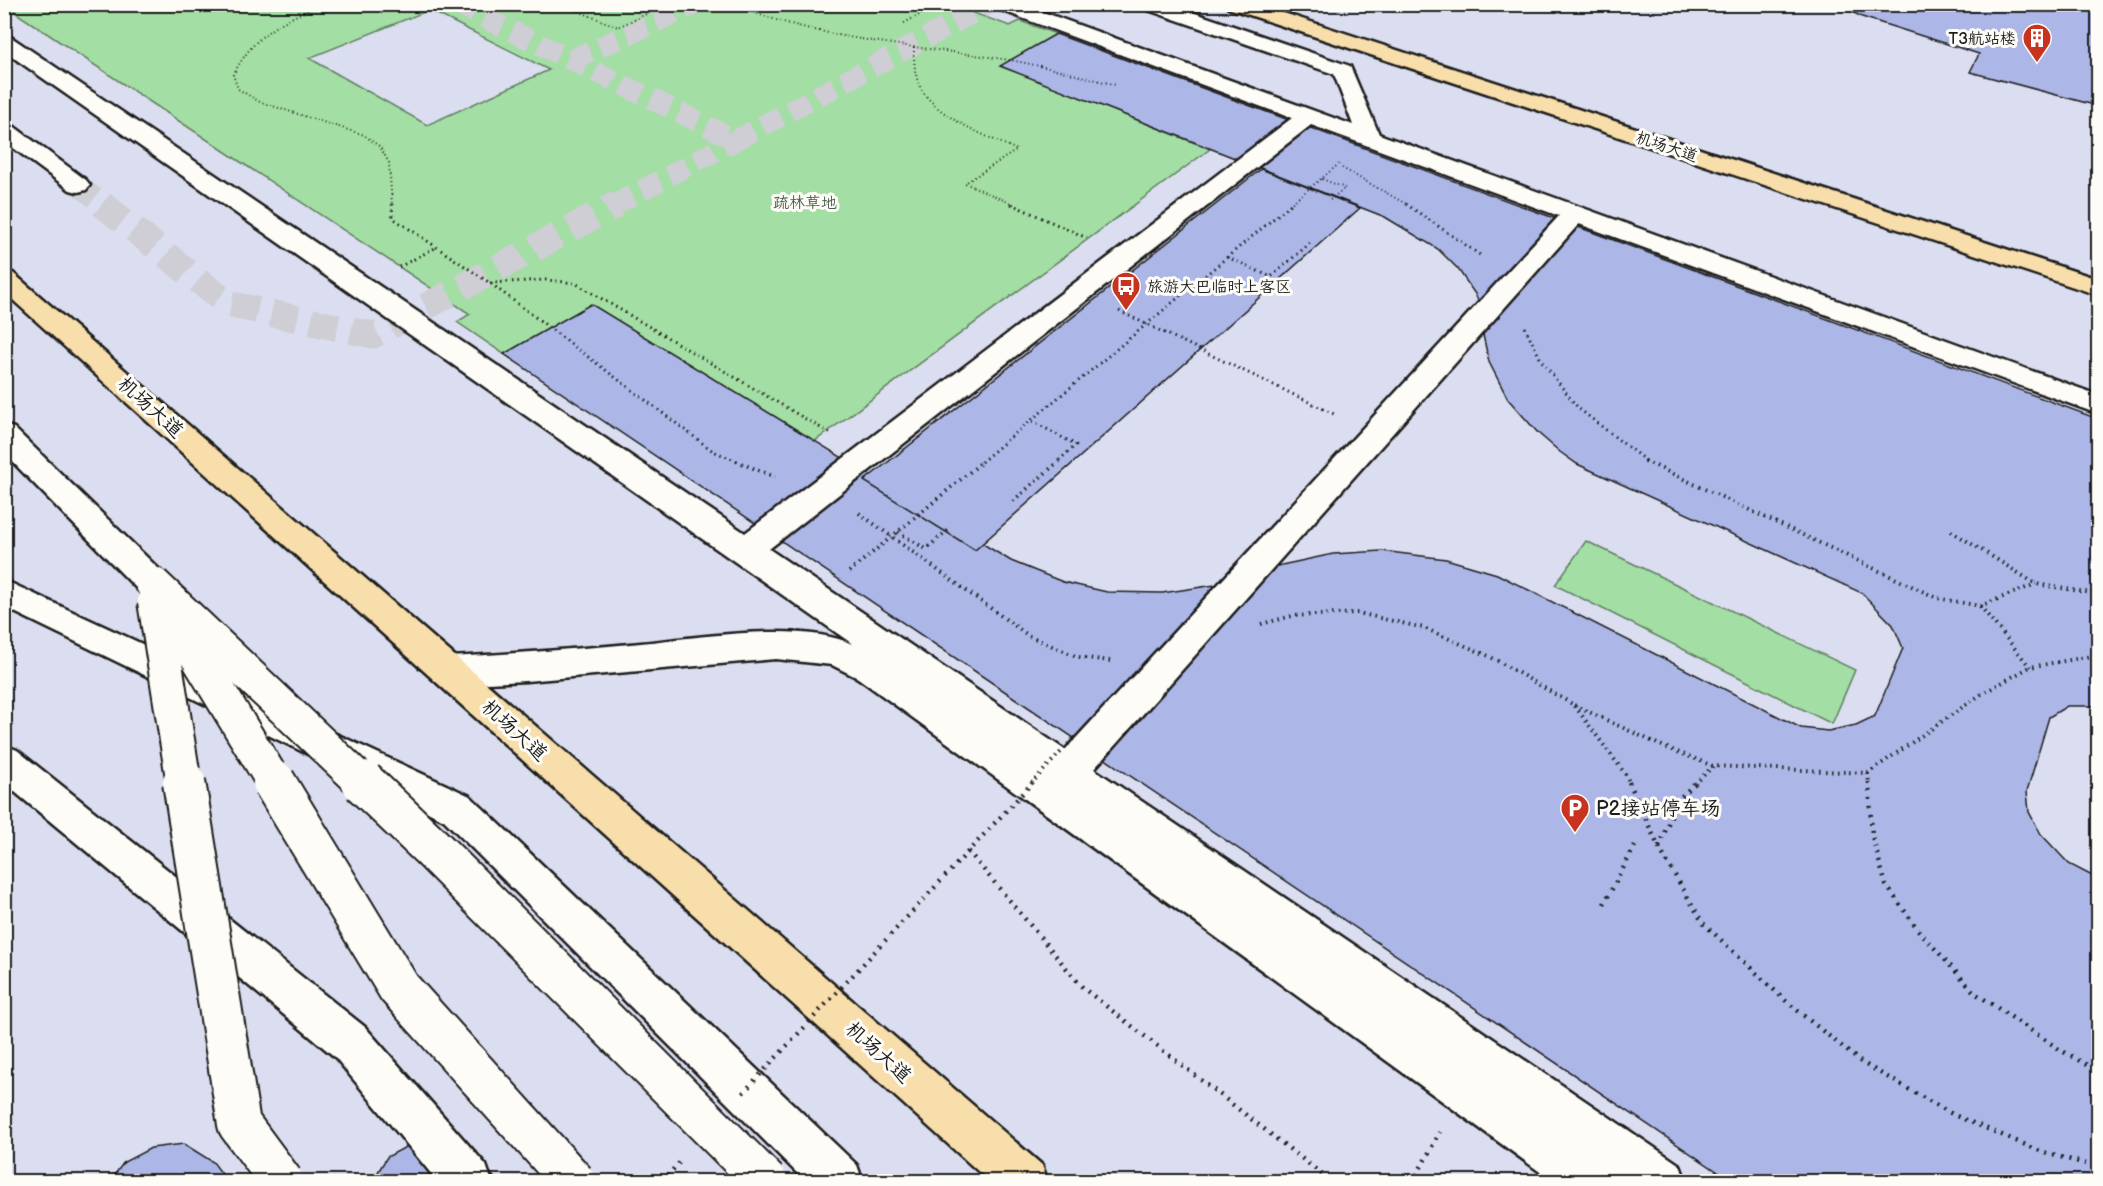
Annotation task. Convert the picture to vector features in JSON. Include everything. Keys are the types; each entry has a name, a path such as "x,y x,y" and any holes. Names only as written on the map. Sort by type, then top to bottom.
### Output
{"highway":[{"name":"机场大道","path":"1235,4 2098,287"},
{"name":"机场大道","path":"4,278 1025,1182"}],"street":[{"path":"1002,4 2098,405"},
{"path":"1149,4 1342,70 1370,139"},
{"path":"4,41 1663,1182"},
{"path":"746,550 1308,116"},
{"path":"4,130 78,185"},
{"path":"1068,772 1575,214"},
{"path":"4,435 153,584 429,845 766,1182"},
{"path":"153,584 239,1124 282,1182"},
{"path":"153,584 399,988 574,1182"},
{"path":"4,592 457,808 840,1182"},
{"path":"448,671 526,667 776,645 837,652 870,668 1594,1182"},
{"path":"4,761 350,1042 469,1182"}],"path":[{"path":"322,4 260,35 244,52 233,75 238,89 260,102 364,135 380,147 389,163 393,218 490,283 713,451 784,481"},
{"path":"560,4 618,27 668,4"},
{"path":"730,4 815,33 875,44 1011,60 1124,87"},
{"path":"904,23 940,4"},
{"path":"914,47 914,68 922,90 945,112 1017,150 965,183 1127,256"},
{"path":"817,600 1370,139"},
{"path":"1336,165 1403,202 1492,265"},
{"path":"1321,179 1345,188 1330,200"},
{"path":"1227,257 1271,277 1310,243"},
{"path":"490,283 546,280 575,283 868,456"},
{"path":"1080,292 1376,434"},
{"path":"1521,319 1541,360 1578,408 1648,463 1937,598 1980,606 2036,585"},
{"path":"1013,501 1076,445 1031,421"},
{"path":"852,509 982,600 1029,636 1078,657 1118,661"},
{"path":"898,532 926,549 951,527"},
{"path":"1952,531 2036,585 2098,594"},
{"path":"1980,606 2030,667"},
{"path":"1258,625 1292,616 1358,613 1424,628 1489,656 1574,705 1660,745 1713,766 1868,773 1983,693 2030,667 2098,655"},
{"path":"1574,705 1626,775 1659,848 1703,923 1787,1002 1861,1062 1954,1115 2045,1153 2098,1167"},
{"path":"742,1095 1074,738"},
{"path":"1659,848 1677,801 1713,766"},
{"path":"1868,773 1872,836 1886,885 1919,932 1975,993 2062,1051 2098,1071"},
{"path":"1604,904 1635,846"},
{"path":"968,851 1083,988 1332,1182"},
{"path":"662,1182 686,1155"}],"shaded area":[{"path":"5,5 2098,5 2098,1181 5,1181"}],"green space":[{"name":"疏林草地","path":"4,5 951,5 1010,26 1020,21 1056,34 1001,66 1210,149 815,441 591,304 504,354 457,322 470,314","holes":["429,10 549,70 427,125 309,58"]},
{"path":"1586,541 1855,670 1832,724 1555,585"}],"building":[{"name":"T3航站楼","path":"1836,4 2098,4 2098,106 1970,72 1979,54 1862,17"},
{"path":"1056,34 2098,419 2098,706 2067,706 2049,717 2027,791 2029,812 2041,834 2069,864 2098,879 2098,1182 1733,1182 504,354 591,304 1011,561 1063,582 1107,592 1162,593 1215,585 1277,566 1333,554 1382,551 1446,559 1497,574 1801,728 1828,731 1856,725 1875,716 1903,648 1893,625 1862,593 1577,464 1560,452 1538,433 1508,399 1489,362 1483,335 1485,316 1475,294 1458,269 1438,249 1385,217 1000,66"},
{"path":"1261,169 1360,208 975,550 864,481"},
{"path":"413,1143 476,1156 498,1182 372,1182 387,1157"},
{"path":"184,1144 213,1162 228,1182 109,1182 124,1162 151,1148"}],"tunnel":[{"path":"456,4 571,60"},
{"path":"571,60 696,4"},
{"path":"736,140 989,4"},
{"path":"571,60 736,140"},
{"path":"614,205 736,140"},
{"path":"78,185 104,205"},
{"path":"102,204 228,304 373,335 617,204"}],"place":[{"name":"T3航站楼","path":"2037,64"},
{"name":"旅游大巴临时上客区","path":"1126,312"},
{"name":"P2接站停车场","path":"1575,834"}]}
